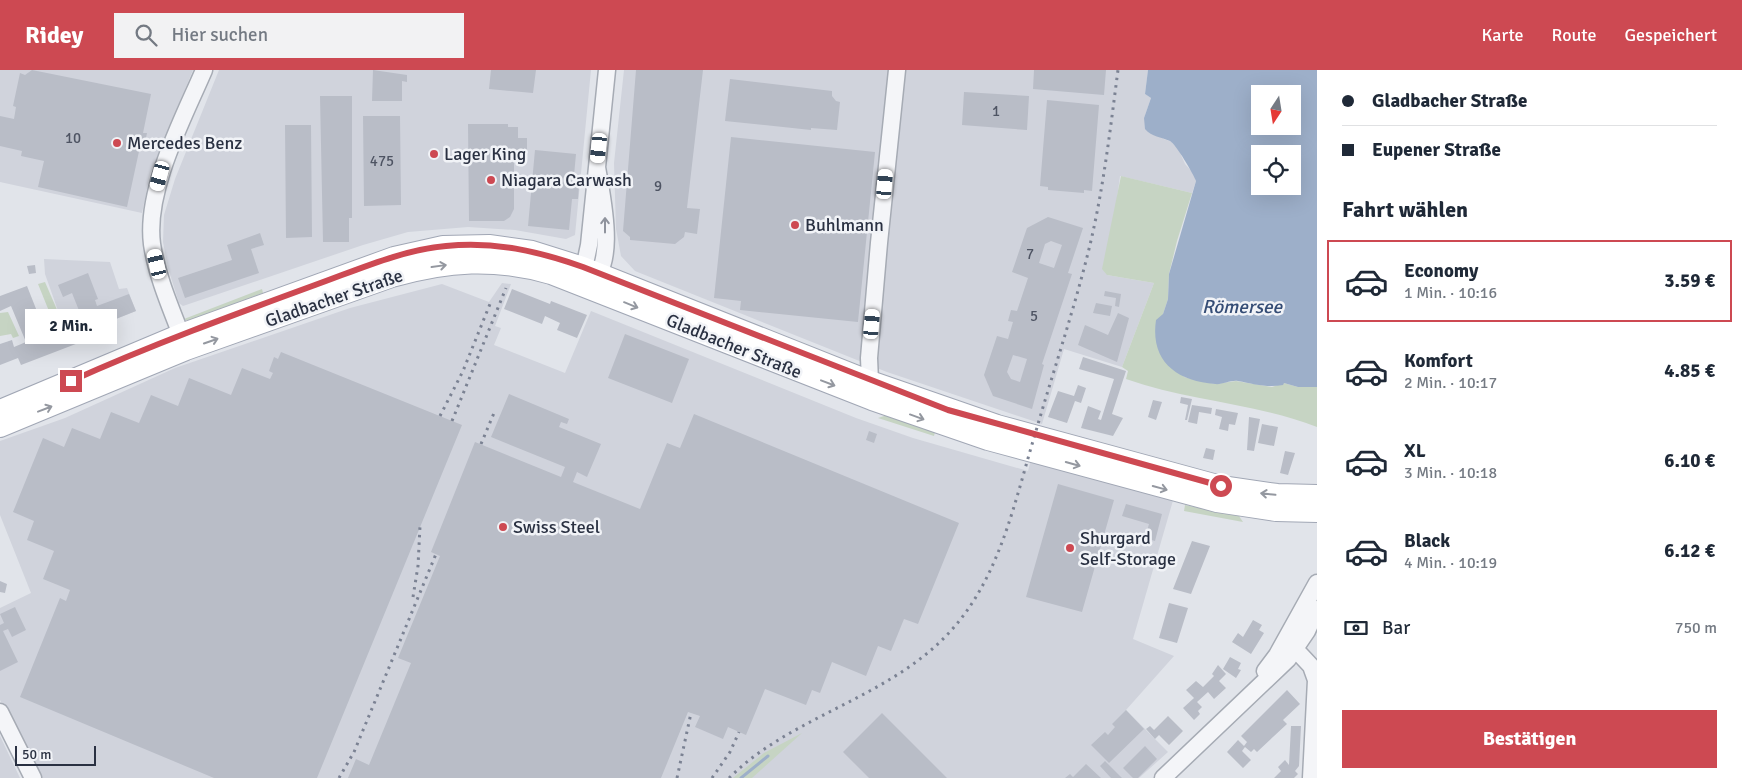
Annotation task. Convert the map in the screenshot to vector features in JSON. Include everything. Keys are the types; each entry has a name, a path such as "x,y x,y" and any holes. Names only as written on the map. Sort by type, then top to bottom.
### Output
{"main road":[{"name":"Gladbacher Straße","path":"153,354 394,257 443,246 489,244 557,258 592,270 988,440 1181,494 1250,508 1317,512"},
{"name":"Gladbacher Straße","path":"184,342 426,268 460,263 511,265 551,274 871,390 1188,479 1250,492 1317,495"},
{"path":"0,410 153,354"},
{"path":"0,427 153,354"}],"street":[{"path":"184,342 152,244 152,213 160,176 204,70"},
{"path":"586,287 582,278 592,270 590,245 606,70"},
{"path":"871,390 869,358 897,70"},
{"path":"1311,778 1316,680 1311,666 1296,650 1295,635 1317,583"},
{"path":"1163,778 1244,699 1277,655 1317,583"},
{"path":"1244,699 1252,696 1296,650 1317,610"},
{"path":"1277,655 1296,650"},
{"path":"0,712 33,778"}],"shaded area":[{"path":"0,70 193,70 150,174 142,213 0,182"},
{"path":"219,70 591,70 575,235 566,239 515,230 468,227 408,232 363,245 183,306 179,303 168,268 163,242 164,215 175,179"},
{"path":"624,70 1148,70 1145,94 1151,98 1144,118 1164,139 1172,142 1178,148 1185,164 1194,174 1196,181 1192,193 1120,176 1107,275 1154,283 1122,367 1064,349 1042,424 887,372 635,271 621,256 616,229 614,163"},
{"path":"44,259 110,262 119,289 127,288 136,311 78,334 71,317 61,319 45,274"},
{"name":"Swiss Steel","path":"502,283 511,284 495,326 501,328 494,345 565,373 591,311 856,418 913,438 1028,471 1031,460 1174,497 1133,639 1174,656 1126,710 1168,752 1139,778 38,778 0,700 0,608 31,593 0,515 0,441 65,418 175,368 350,308 442,284 489,302"},
{"path":"0,736 20,778 0,778"}],"green space":[{"path":"1121,176 1192,193 1169,274 1168,299 1163,314 1184,377 1215,384 1236,381 1272,387 1284,383 1298,387 1317,387 1317,427 1270,412 1173,392 1126,379 1128,371 1122,367 1154,283 1107,275 1102,269"},
{"path":"45,282 61,319 53,321 38,284"},
{"path":"262,289 263,293 188,321 184,319"},
{"path":"8,312 19,336 13,338 11,334 0,336 0,313"},
{"path":"891,416 935,432 934,436 878,418"},
{"path":"1185,505 1239,516 1243,522 1184,511"},
{"path":"802,733 752,778 733,778 764,753"}],"water":[{"name":"Römersee","path":"1148,70 1317,70 1317,387 1298,387 1284,383 1277,386 1266,386 1238,381 1218,384 1201,382 1178,373 1162,357 1157,347 1155,334 1156,320 1163,314 1168,299 1169,274 1196,181 1173,143 1145,129 1144,118 1151,98 1145,94"}],"building":[{"path":"32,70 151,94 143,133 147,133 145,143 141,142 127,207 38,187 44,161 21,156 22,151 0,146 0,116 14,119 16,107 13,106 20,73 25,75"},
{"path":"373,70 407,75 407,82 402,81 402,101 372,101"},
{"path":"491,70 536,70 533,93 489,89"},
{"path":"636,70 703,70 687,208 700,209 697,234 685,232 684,237 675,244 630,240 630,237 623,231"},
{"path":"1034,70 1106,70 1104,95 1033,89"},
{"path":"730,79 832,91 832,96 836,101 840,102 837,130 811,128 811,130 725,121"},
{"path":"964,92 1029,96 1027,130 962,125"},
{"path":"320,96 352,96 352,218 349,218 349,242 323,242"},
{"path":"1047,100 1099,105 1092,191 1084,190 1084,193 1048,190 1048,187 1040,186"},
{"path":"363,116 400,116 401,205 364,206"},
{"name":"Niagara Carwash","path":"468,124 508,124 508,127 518,127 518,138 527,138 527,150 514,151 514,209 510,217 504,221 469,221"},
{"path":"285,125 311,125 312,237 286,238"},
{"name":"Buhlmann","path":"731,137 875,152 858,322 740,310 741,301 714,298"},
{"path":"535,150 576,154 573,186 579,186 578,199 572,199 569,230 528,226"},
{"path":"1048,217 1083,228 1068,273 1072,274 1042,364 1044,365 1032,409 993,396 984,375 997,336 1008,339 1013,322 1008,321 1011,310 1017,311 1028,278 1012,272 1027,228","holes":["1051,241 1062,245 1054,268 1039,263 1045,244","1013,355 1027,359 1020,382 1011,379 1007,372"]},
{"path":"260,233 264,245 251,249 259,273 185,298 178,278 232,260 227,245"},
{"path":"35,265 36,273 29,274 27,266"},
{"path":"88,273 98,299 95,300 97,306 129,294 136,311 78,334 81,342 21,365 18,358 0,365 0,344 12,340 14,347 26,342 11,306 0,311 0,296 27,286 44,329 40,330 42,336 73,323 70,317 80,313 72,293 63,297 58,285"},
{"path":"512,289 550,304 551,301 587,315 577,338 557,330 560,323 545,316 542,324 504,309"},
{"path":"1105,291 1121,294 1119,307 1115,306 1116,298 1104,296"},
{"path":"1096,303 1112,306 1110,316 1093,313"},
{"path":"1118,313 1129,318 1117,362 1078,345 1085,325 1108,335"},
{"path":"625,334 689,359 672,403 608,378"},
{"path":"281,352 462,425 317,778 214,778 20,697 60,598 66,601 70,590 43,579 54,551 27,540 34,521 13,512 43,438 64,447 72,428 100,439 111,412 139,423 151,395 178,406 189,378 231,395 242,368 270,379 273,373 269,371 274,357 278,359"},
{"path":"1083,357 1126,371 1112,414 1123,418 1113,436 1081,428 1088,406 1101,411 1098,419 1101,420 1114,379 1079,369"},
{"path":"1078,385 1086,388 1081,403 1075,401 1067,423 1048,417 1058,391 1074,396"},
{"path":"509,394 569,419 567,424 561,422 559,427 601,444 587,477 577,472 573,482 640,509 667,443 680,448 694,414 959,523 918,624 904,619 891,651 878,646 866,676 832,662 820,693 812,690 806,705 765,689 746,735 728,727 723,739 695,727 700,716 688,712 661,778 348,778 356,759 369,765 411,663 398,658 440,556 431,552 475,442 561,477 565,467 491,437"},
{"path":"1181,397 1192,399 1187,420 1185,420 1188,405 1180,403"},
{"path":"1153,400 1162,402 1156,420 1148,417"},
{"path":"1192,405 1212,408 1211,414 1199,412 1197,424 1188,422"},
{"path":"1216,409 1238,413 1235,425 1229,424 1228,431 1219,429 1222,417 1215,415"},
{"path":"1249,417 1260,419 1254,451 1247,450"},
{"path":"1262,424 1278,427 1274,446 1258,443"},
{"path":"869,431 877,434 874,443 866,440"},
{"path":"1206,448 1215,450 1213,460 1203,458"},
{"path":"1285,451 1295,453 1288,475 1280,473"},
{"name":"Shurgard Self-Storage","path":"1058,484 1114,500 1082,612 1026,597"},
{"path":"1126,504 1162,514 1155,541 1145,538 1149,524 1122,516"},
{"path":"1192,541 1210,546 1191,594 1173,589"},
{"path":"0,581 7,584 5,593 0,592"},
{"path":"1169,603 1188,608 1177,643 1159,638"},
{"path":"15,607 26,630 12,637 8,629 3,631 18,662 0,671 0,625 4,623 0,614"},
{"path":"1253,620 1262,625 1259,630 1264,633 1251,654 1232,642 1238,633 1243,637"},
{"path":"1230,657 1241,663 1238,669 1241,670 1236,678 1223,669"},
{"path":"1218,665 1226,674 1219,681 1226,688 1214,699 1208,692 1197,702 1202,707 1198,711 1200,714 1194,720 1183,708 1194,698 1186,690 1196,681 1203,687 1214,676 1212,674"},
{"path":"1287,690 1300,704 1283,720 1287,724 1257,752 1254,749 1251,752 1245,747 1242,751 1251,760 1243,768 1227,752 1238,740 1244,746 1247,742 1241,736"},
{"path":"1126,710 1144,729 1109,763 1091,745 1105,732 1108,735 1115,727 1112,724"},
{"path":"882,713 947,778 869,778 843,752"},
{"path":"1168,716 1183,731 1169,745 1159,735 1155,739 1146,729 1150,726 1154,730"},
{"path":"1291,726 1301,726 1299,766 1295,771 1298,774 1294,778 1274,778 1281,771 1278,767 1285,760 1289,765"},
{"path":"1145,746 1157,759 1138,778 1133,778 1123,768"},
{"path":"1105,761 1122,778 1111,778 1100,766"},
{"path":"1086,764 1101,778 1065,778 1070,774 1073,777"}],"waterway":[{"path":"741,778 768,756"}],"railway":[{"path":"729,778 753,757 780,739 894,677 920,659 945,637 964,615 979,591 992,566 1012,513 1082,275 1102,185 1118,70"},
{"path":"452,421 506,288"},
{"path":"440,416 463,371 490,304"},
{"path":"481,444 494,413"},
{"path":"413,597 418,566 420,526"},
{"path":"339,778 354,752 436,554"},
{"path":"677,778 691,713"},
{"path":"712,778 730,752 739,732"}],"place":[{"name":"Mercedes Benz","path":"117,143"},
{"name":"Lager King","path":"434,154"},
{"name":"Niagara Carwash","path":"491,180"},
{"name":"Buhlmann","path":"795,225"},
{"name":"Swiss Steel","path":"503,527"},
{"name":"Shurgard Self-Storage","path":"1070,548"}],"route":[{"path":"71,381 181,334 394,257 443,246 489,244 532,251 583,267 948,410 1188,479 1221,486"}]}
